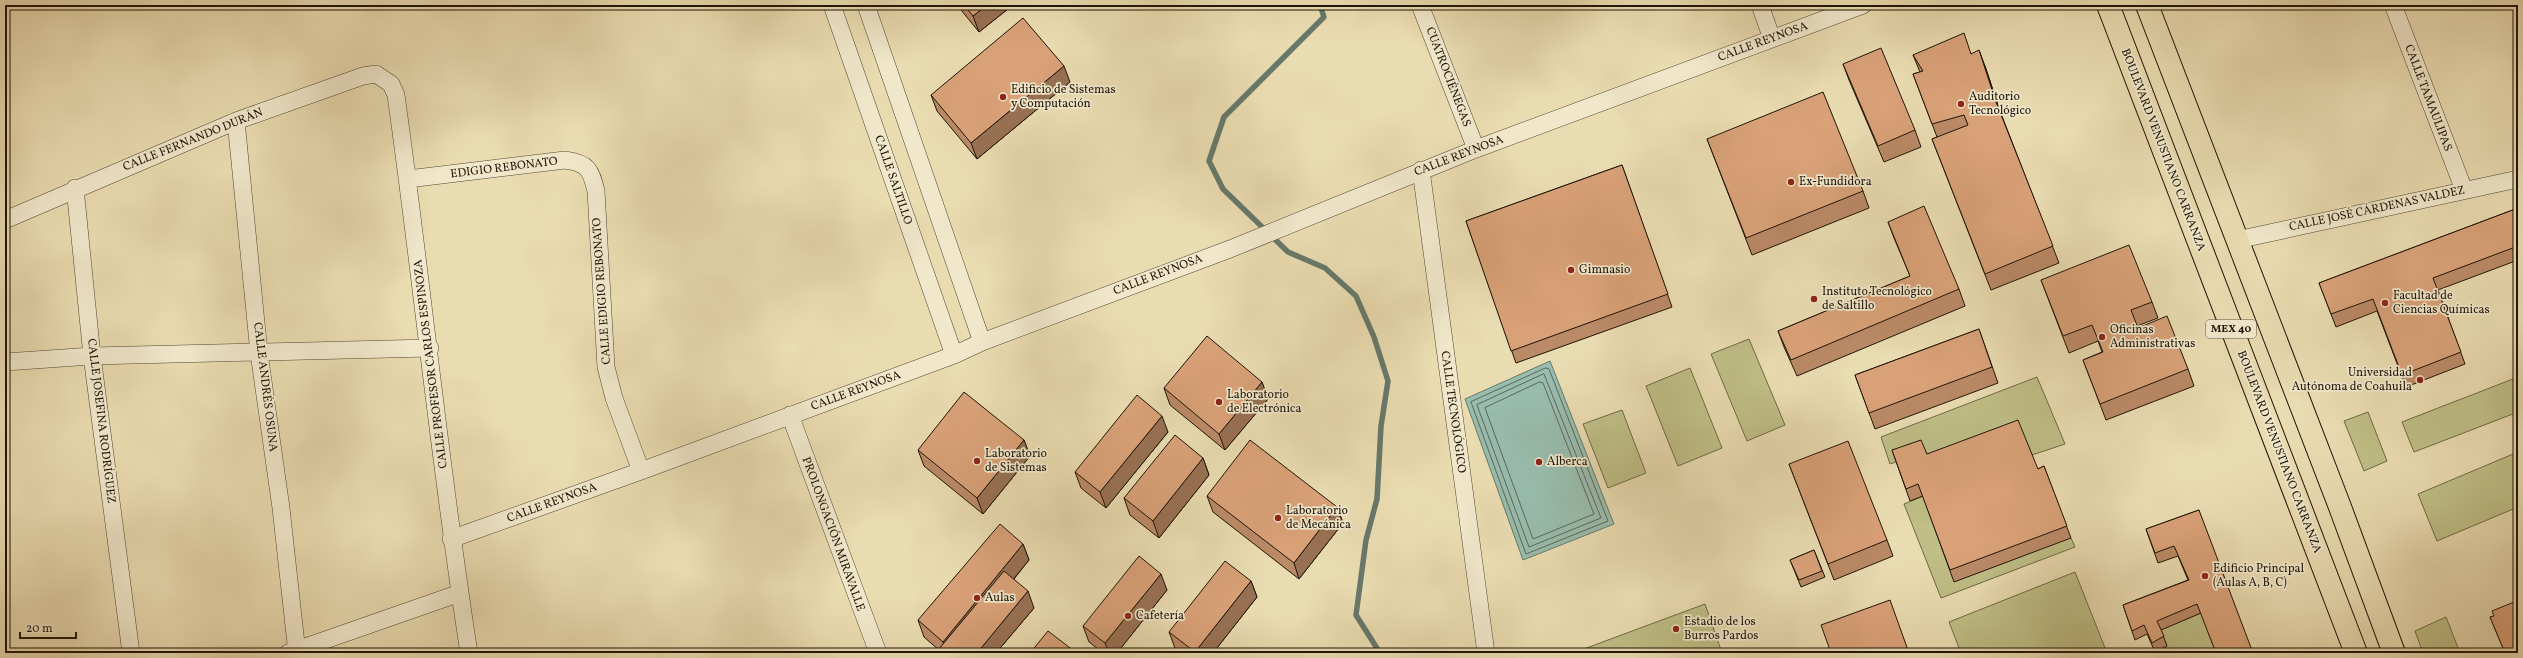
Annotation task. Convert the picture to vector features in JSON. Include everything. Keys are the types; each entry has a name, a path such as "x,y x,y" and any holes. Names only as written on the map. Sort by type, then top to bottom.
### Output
{"main road":[{"name":"BOULEVARD VENUSTIANO CARRANZA","path":"2108,5 2356,653"},
{"name":"MEX 40","path":"2147,5 2394,653"}],"street":[{"name":"CALLE SALTILLO","path":"832,5 954,355"},
{"path":"866,5 982,342"},
{"name":"CUATROCIÉNEGAS","path":"1420,5 1476,149"},
{"path":"1760,5 1772,39"},
{"name":"CALLE REYNOSA","path":"451,539 641,471 954,355 982,342 1230,249 1421,170 1863,5"},
{"name":"CALLE TAMAULIPAS","path":"2393,5 2464,190"},
{"name":"CALLE FERNANDO DURÁN","path":"5,220 75,188 236,121 363,76 376,74 385,78"},
{"name":"CALLE PROFESOR CARLOS ESPINOZA","path":"385,78 391,84 396,95 430,348 451,539 469,653"},
{"name":"CALLE ANDRÉS OSUNA","path":"236,121 259,353 281,508 294,652"},
{"name":"EDIGIO REBONATO","path":"408,179 565,160 578,162 587,167 593,177"},
{"name":"CALLE TECNOLÓGICO","path":"1421,170 1486,653"},
{"name":"CALLE EDIGIO REBONATO","path":"593,177 596,191 606,367 614,398 641,471"},
{"name":"CALLE JOSÉ CÁRDENAS VALDEZ","path":"2237,240 2518,179"},
{"name":"CALLE JOSEFINA RODRÍGUEZ","path":"75,188 92,356 131,653"},
{"path":"5,362 92,356 430,348"},
{"name":"PROLONGACIÓN MIRAVALLE","path":"790,415 878,653"},
{"path":"294,652 460,593"}],"shaded area":[{"path":"1749,339 1785,425 1747,441 1711,354"},
{"path":"1690,368 1722,448 1678,466 1646,386"},
{"path":"2037,377 2065,444 2032,455 1931,466 1926,452 1890,464 1881,437"},
{"path":"2518,377 2518,412 2414,452 2402,422"},
{"path":"1622,410 1646,473 1608,488 1583,424"},
{"path":"2368,412 2387,461 2364,471 2344,421"},
{"path":"2518,452 2518,507 2437,541 2418,494"},
{"path":"1923,496 2071,538 2075,547 1941,598 1904,504"},
{"path":"2075,572 2107,653 1961,653 1949,622"},
{"name":"Estadio de los Burros Pardos","path":"1705,604 1722,653 1573,653"},
{"path":"2201,613 2216,653 2156,653 2167,646 2160,630"},
{"path":"2446,617 2460,653 2423,653 2415,631"}],"water":[{"name":"Alberca","path":"1550,361 1614,524 1523,560 1465,399"}],"building":[{"path":"964,5 987,5 973,16"},
{"name":"Edificio de Sistemas y Computación","path":"1023,18 1064,66 971,143 931,95"},
{"path":"1964,33 1971,54 1979,50 1996,102 2053,246 1985,274 1932,139 1968,125 1964,115 1932,124 1913,74 1923,71 1913,55"},
{"path":"1881,48 1915,130 1878,146 1843,64"},
{"name":"Ex-Fundidora","path":"1823,92 1863,191 1746,238 1707,139"},
{"name":"Gimnasio","path":"1622,165 1668,294 1511,351 1466,221"},
{"path":"1924,206 1959,289 1791,360 1778,331 1910,276 1888,222"},
{"name":"Facultad de Ciencias Químicas","path":"2518,208 2518,246 2433,278 2461,352 2402,375 2373,299 2331,314 2319,283"},
{"name":"Oficinas Administrativas","path":"2129,245 2152,302 2131,310 2138,328 2167,316 2188,369 2100,404 2083,360 2103,352 2092,325 2063,336 2041,280"},
{"path":"1979,329 1992,367 1869,413 1855,375"},
{"name":"Laboratorio de Electrónica","path":"1207,336 1262,382 1219,434 1164,388"},
{"name":"Laboratorio de Sistemas","path":"964,392 1024,440 977,498 918,450"},
{"path":"1137,395 1162,416 1100,492 1075,472"},
{"path":"2018,420 2038,469 2044,466 2067,526 1950,570 1918,484 1906,489 1892,450 1921,440 1927,454"},
{"path":"1175,435 1203,458 1153,521 1124,498"},
{"name":"Laboratorio de Mecánica","path":"1250,440 1337,507 1294,563 1207,496"},
{"path":"1848,441 1887,540 1828,564 1789,464"},
{"name":"Edificio Principal (Aulas A, B, C)","path":"2199,510 2253,653 2216,653 2197,604 2157,621 2164,636 2152,643 2144,625 2132,631 2123,605 2189,580 2174,546 2155,553 2146,529"},
{"path":"1000,524 1023,544 943,642 918,620"},
{"path":"1814,550 1822,571 1799,580 1790,560"},
{"path":"1139,556 1161,574 1105,643 1083,626"},
{"path":"1225,561 1251,581 1195,652 1169,632"},
{"path":"1004,571 1028,591 977,653 943,653 939,649"},
{"path":"1890,600 1909,653 1831,653 1821,625"},
{"path":"2514,602 2516,607 2518,606 2518,653 2505,653 2490,617 2494,616 2492,611"},
{"path":"1048,631 1074,651 1073,653 1030,653"}],"waterway":[{"path":"1320,5 1324,17 1224,117 1209,161 1223,189 1288,252 1325,268 1356,296 1374,337 1388,381 1381,426 1377,499 1366,540 1356,615 1380,653"}],"place":[{"name":"Edificio de Sistemas y Computación","path":"1003,97"},
{"name":"Auditorio Tecnológico","path":"1961,104"},
{"name":"Ex-Fundidora","path":"1791,182"},
{"name":"Gimnasio","path":"1571,270"},
{"name":"Instituto Tecnológico de Saltillo","path":"1814,299"},
{"name":"Facultad de Ciencias Químicas","path":"2385,303"},
{"name":"Oficinas Administrativas","path":"2102,337"},
{"name":"Universidad Autónoma de Coahuila","path":"2420,380"},
{"name":"Laboratorio de Electrónica","path":"1219,402"},
{"name":"Laboratorio de Sistemas","path":"977,461"},
{"name":"Alberca","path":"1539,462"},
{"name":"Laboratorio de Mecánica","path":"1278,518"},
{"name":"Edificio Principal (Aulas A, B, C)","path":"2205,576"},
{"name":"Aulas","path":"977,598"},
{"name":"Cafetería","path":"1128,616"},
{"name":"Estadio de los Burros Pardos","path":"1676,629"}]}
